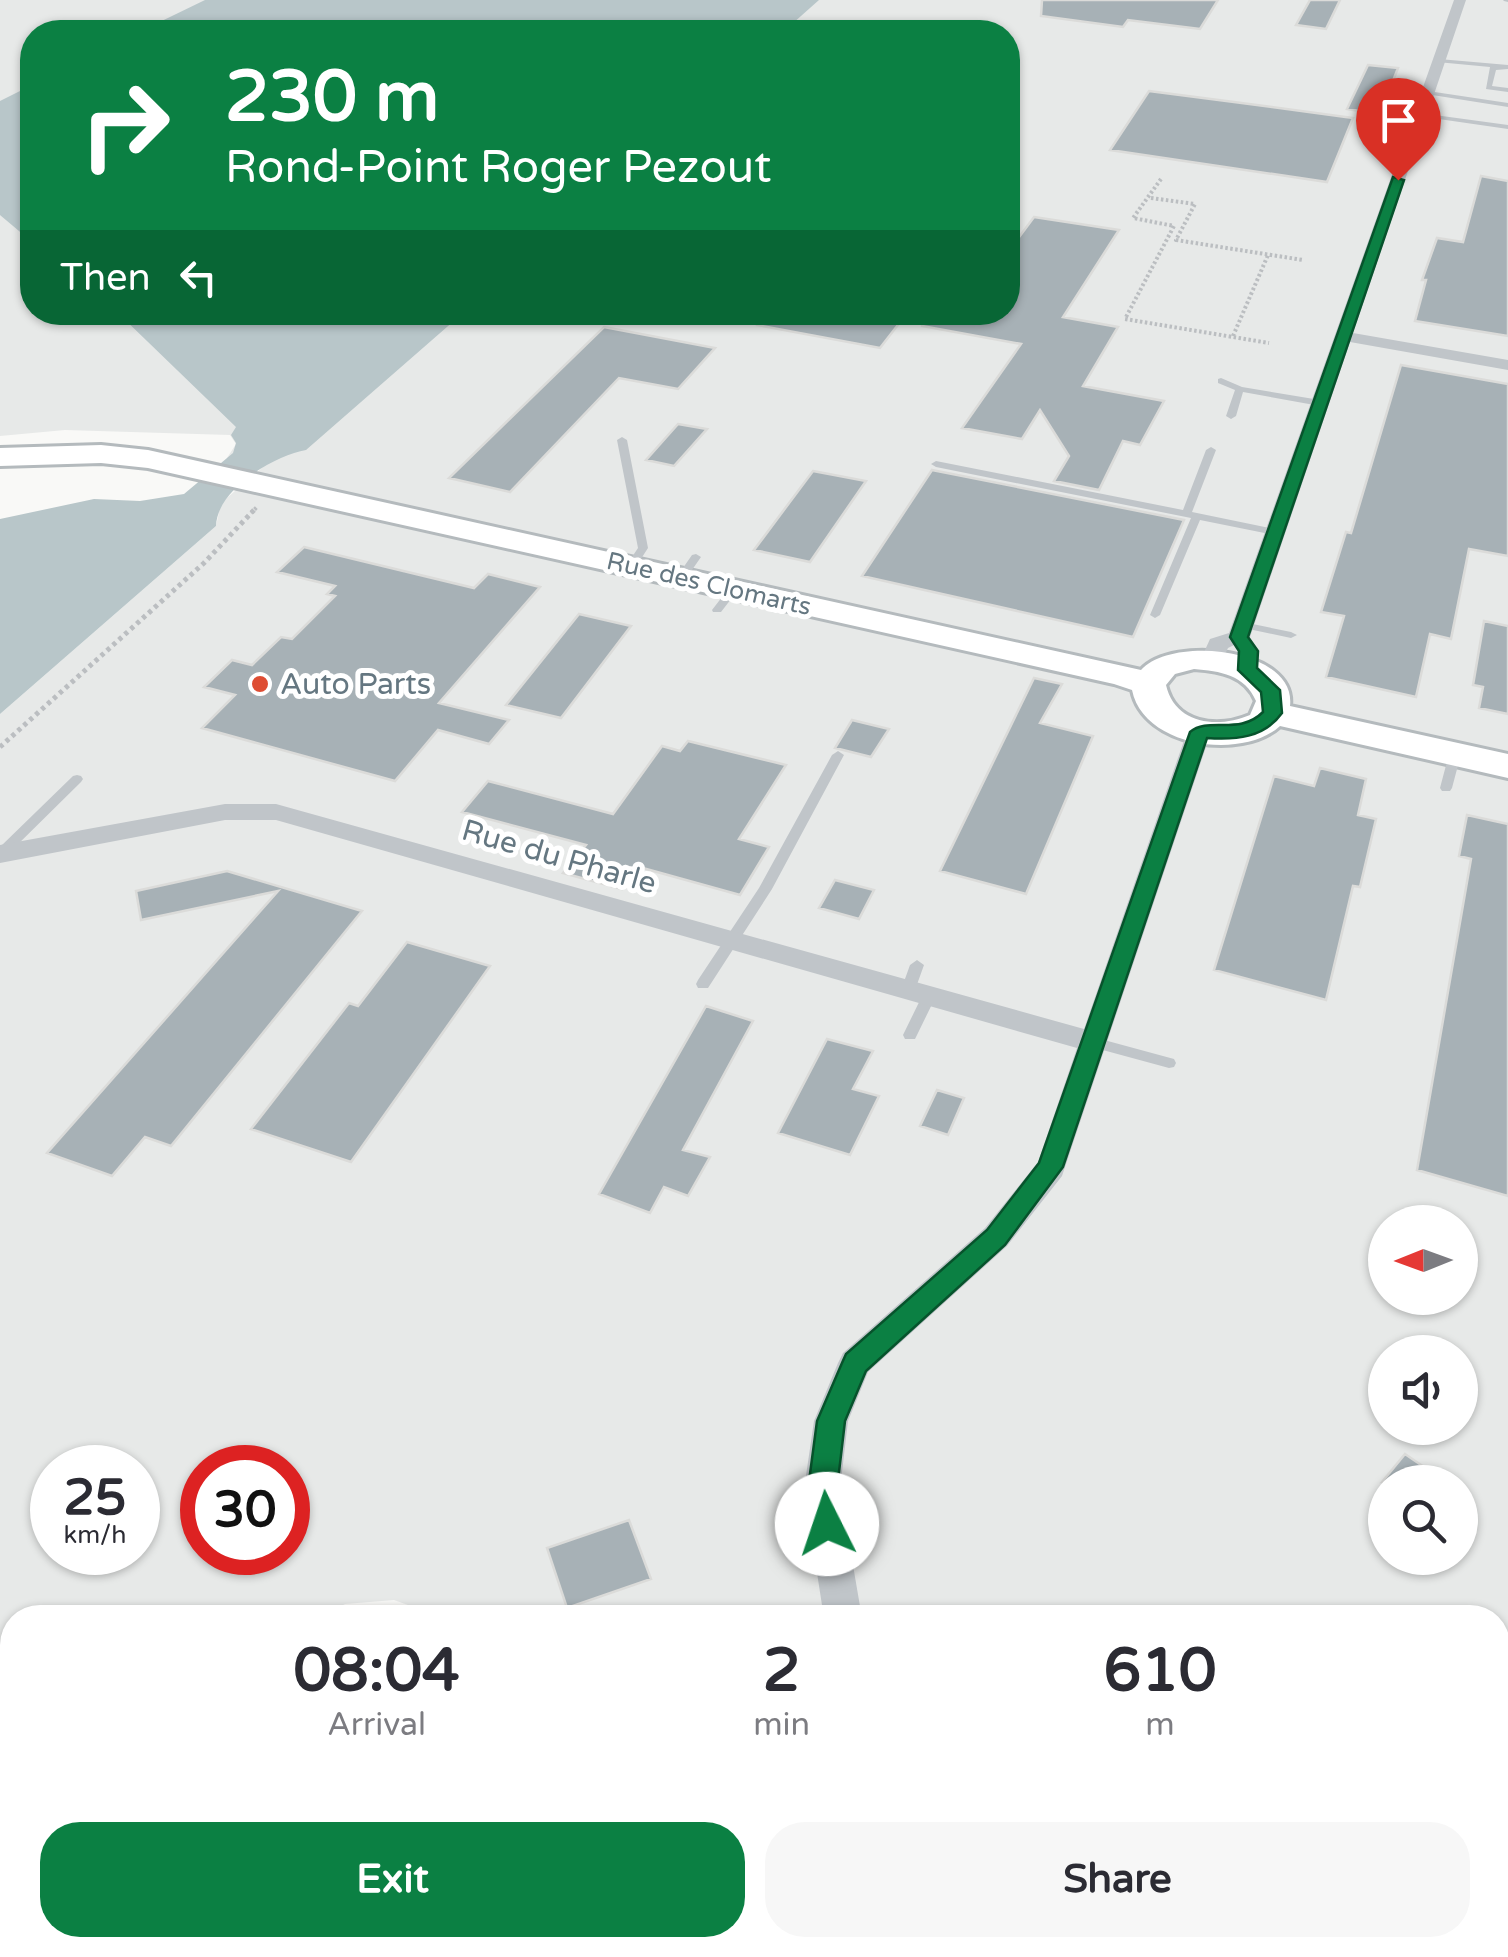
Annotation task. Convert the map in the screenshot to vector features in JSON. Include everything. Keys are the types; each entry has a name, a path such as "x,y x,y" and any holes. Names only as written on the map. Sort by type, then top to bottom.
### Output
{"main road":[{"name":"Rue des Clomarts","path":"0,457 101,454 194,468 268,491 631,566 689,567 725,600 1124,676 1148,684"},
{"path":"1235,648 1270,690 1272,713 1265,722 1237,734 1200,732 1166,718 1148,696 1153,674 1177,661 1235,648"},
{"path":"1272,713 1450,771 1508,766"}],"street":[{"path":"1235,648 1460,0"},
{"path":"1343,336 1508,365"},
{"path":"841,1605 822,1489 831,1421 856,1363 996,1237 1050,1167 1200,732"},
{"name":"Rue du Pharle","path":"0,854 225,812 276,812 730,940 918,984 1093,1042"}],"lane":[{"path":"1439,61 1508,70"},
{"path":"1492,70 1488,88 1508,90"},
{"path":"1428,94 1508,105"},
{"path":"1420,115 1508,128"},
{"path":"1221,381 1240,389 1320,403"},
{"path":"1230,416 1240,389"},
{"path":"622,440 643,548 631,566"},
{"path":"1155,614 1211,450"},
{"path":"936,464 1276,532"},
{"path":"1235,648 1291,635"},
{"path":"703,984 765,890 838,755"},
{"path":"0,854 77,779"},
{"path":"910,1034 918,984"},
{"path":"1093,1042 1168,1063"}],"path":[{"path":"1160,179 1151,198 1134,218 1174,226 1125,319 1270,343"},
{"path":"1151,198 1194,204 1176,240"},
{"path":"1167,238 1303,260"},
{"path":"1233,336 1268,254"},
{"path":"0,747 204,563 268,491"}],"shaded area":[{"path":"0,0 1508,0 1508,1605 408,1605 394,1600 343,1605 0,1605 0,714 216,526 221,503 263,467 227,458 236,444 230,435 65,430 0,436"},
{"path":"205,0 819,0 796,20 164,20"},
{"path":"20,91 20,232 0,215 0,101"},
{"path":"130,325 449,325 306,450 279,459 236,487 219,512 216,526 0,714 0,519 94,499 140,501 184,494 233,453 236,443 231,435 236,427"}],"building":[{"path":"1042,0 1218,0 1200,29 1128,20 1123,27 1041,16"},
{"path":"1310,0 1340,0 1326,29 1296,25"},
{"path":"1368,65 1398,68 1380,114 1347,109"},
{"path":"1149,91 1353,118 1327,182 1110,150"},
{"path":"1481,176 1508,181 1508,336 1415,321 1426,280 1422,280 1437,238 1463,242"},
{"path":"1034,217 1119,230 1063,317 1118,327 1083,386 1164,401 1140,445 1123,441 1099,490 1054,481 1069,456 1040,410 1022,439 962,428 1021,344 922,326 1020,325 1020,236"},
{"path":"757,325 898,325 880,348"},
{"path":"604,327 715,348 678,389 619,378 510,492 449,478"},
{"path":"1401,365 1508,384 1508,556 1469,549 1451,639 1430,634 1416,697 1326,677 1344,616 1321,612 1346,532 1351,533"},
{"path":"678,424 707,429 674,466 646,460"},
{"path":"932,470 1184,520 1133,637 862,576"},
{"path":"813,471 866,481 810,562 754,550"},
{"path":"304,547 474,588 488,574 540,587 439,703 509,720 489,744 438,730 395,781 202,728 235,695 204,687 232,660 252,665 281,637 292,639 335,596 327,594 335,586 277,572"},
{"path":"579,614 631,626 561,718 506,705"},
{"path":"1484,621 1508,626 1508,714 1479,708 1483,687 1473,685"},
{"path":"1034,678 1062,684 1040,723 1093,736 1026,894 940,871"},
{"path":"852,720 889,729 871,757 835,748"},
{"path":"688,741 786,765 739,839 769,847 740,895 639,867 622,889 563,873 586,845 462,812 488,781 613,814 662,746 680,751"},
{"path":"1320,768 1366,779 1358,815 1376,819 1360,887 1353,886 1326,1000 1214,970 1274,776 1314,786"},
{"path":"1467,815 1508,824 1508,1196 1417,1170 1471,859 1459,856"},
{"path":"227,871 362,911 171,1146 145,1137 112,1176 47,1153 278,891 141,920 136,891"},
{"path":"835,880 874,890 859,919 819,908"},
{"path":"407,942 490,966 351,1162 251,1129 349,1003 358,1006"},
{"path":"706,1006 753,1021 683,1150 710,1157 688,1196 664,1187 650,1213 599,1194"},
{"path":"827,1039 873,1051 853,1089 879,1096 850,1155 778,1133"},
{"path":"937,1090 964,1098 948,1135 920,1126"},
{"path":"1405,1454 1421,1465 1396,1465"},
{"path":"629,1520 651,1579 566,1605 547,1548"}],"place":[{"name":"Auto Parts","path":"260,684"}],"route":[{"path":"827,1524 822,1489 831,1421 856,1363 996,1237 1050,1167 1187,759 1200,732 1237,734 1265,722 1272,713 1270,690 1247,670 1248,651 1239,637 1398,180"}]}
